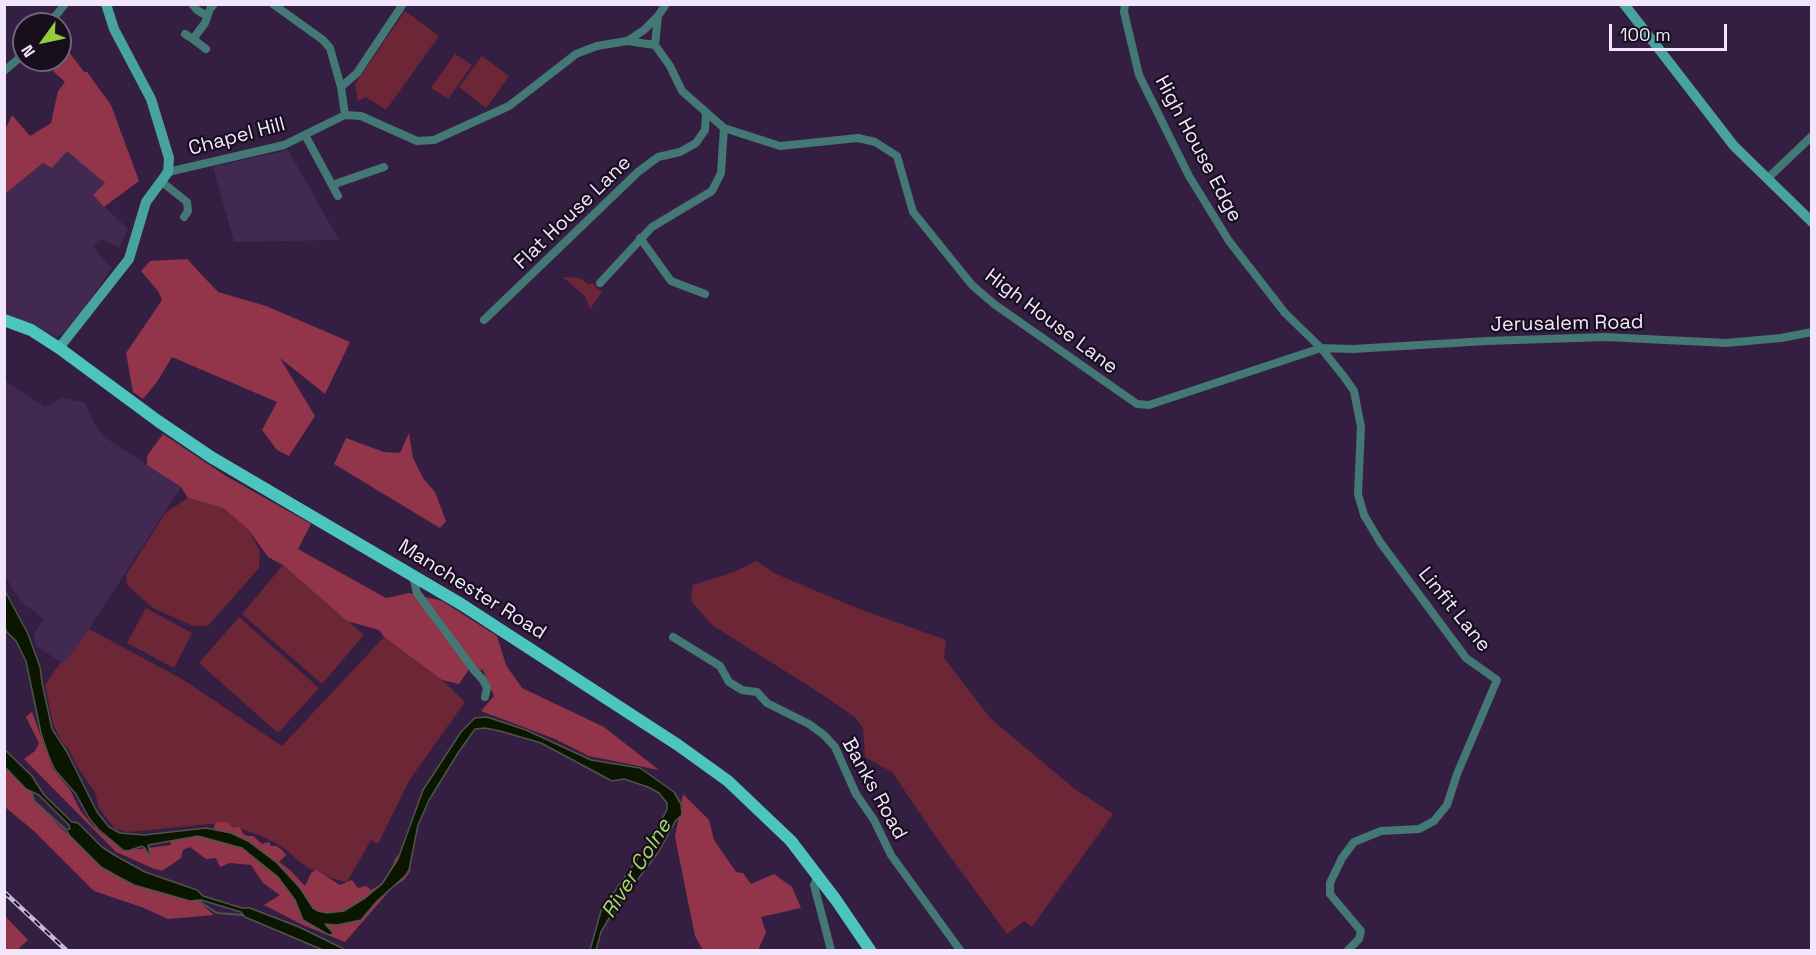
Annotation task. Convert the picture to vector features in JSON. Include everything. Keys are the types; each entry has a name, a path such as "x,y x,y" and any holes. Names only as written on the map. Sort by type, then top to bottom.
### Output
{"main road":[{"name":"Manchester Road","path":"4,320 31,330 211,457 461,604 678,745 728,781 791,841 870,951"}],"street":[{"path":"59,348 129,259 146,202 165,177 168,158 147,89 114,29 106,4"},
{"path":"192,4 207,16"},
{"path":"193,39 205,23 214,4"},
{"path":"273,4 323,40 330,48 341,87 345,115 361,116 417,141 434,140 509,106 576,54 597,46 627,40 644,30 666,4"},
{"path":"341,87 357,73 403,4"},
{"name":"High House Edge","path":"1125,4 1124,12 1139,75 1189,176 1229,241 1285,313 1321,348"},
{"path":"1624,4 1734,146 1812,222"},
{"path":"627,40 655,45 658,16"},
{"path":"186,34 206,49"},
{"name":"High House Lane","path":"655,45 670,66 682,91 724,128 780,146 858,138 875,142 897,156 913,212 972,285 994,304 1137,404 1149,405 1321,348"},
{"name":"Flat House Lane","path":"484,320 638,172 658,157 680,152 696,143 705,130 706,114"},
{"name":"Chapel Hill","path":"165,177 284,146 345,115"},
{"path":"600,283 652,227 712,191 721,173 724,128"},
{"path":"305,135 338,196"},
{"path":"1767,179 1812,136"},
{"path":"332,185 384,167"},
{"path":"165,177 187,202 188,211 184,217"},
{"path":"640,238 671,281 705,294"},
{"name":"Jerusalem Road","path":"1321,348 1353,349 1487,341 1605,338 1726,343 1781,338 1812,332"},
{"name":"Linfit Lane","path":"1321,348 1353,391 1361,427 1358,494 1364,515 1380,542 1466,658 1497,681 1457,774 1447,805 1434,821 1419,829 1381,831 1354,842 1342,858 1330,883 1330,894 1361,931 1359,939 1348,951"},
{"path":"413,576 417,594 483,680 487,688 485,697"},
{"name":"Banks Road","path":"673,637 720,666 729,682 742,690 757,692 767,703 824,735 835,747 856,794 874,820 891,855 960,951"},
{"path":"818,876 814,885 831,951"}],"shaded area":[{"path":"405,11 439,36 386,110 366,97 358,101 355,84"},
{"path":"455,54 472,65 448,99 431,88"},
{"path":"72,56 111,105 139,181 104,207 93,195 105,183 67,151 52,168 43,163 5,194 5,130 12,115 30,136 51,123 58,91 65,82 54,72 72,72"},
{"path":"482,56 509,76 486,108 459,87"},
{"path":"67,150 105,183 94,196 128,229 119,248 102,239 93,247 112,268 85,307 57,337 5,313 5,194 43,163 52,168"},
{"path":"288,150 339,240 234,242 213,167"},
{"path":"187,259 218,292 266,306 350,342 325,394 280,358 315,416 289,456 277,450 262,430 277,402 172,357 157,382 143,399 133,392 126,353 162,300 158,291 141,271 150,261"},
{"path":"563,277 580,278 589,285 592,283 602,292 590,309 585,296"},
{"path":"4,380 45,407 61,398 84,402 96,426 106,438 181,487 64,664 36,646 34,633 44,619 21,602 5,576"},
{"path":"409,433 413,458 423,478 435,492 446,521 440,528 334,464 346,438 384,452 400,453"},
{"path":"163,434 226,476 311,524 298,549 386,598 409,593 442,601 497,636 506,665 522,688 604,727 659,770 589,756 555,739 481,711 494,696 483,670 469,669 459,684 442,680 384,637 379,630 347,621 283,565 268,557 248,529 223,508 188,498 181,487 147,465 147,456"},
{"path":"188,498 223,508 248,529 260,551 259,568 208,626 193,626 153,608 127,585 126,575 166,512"},
{"path":"756,561 776,574 859,609 946,640 944,658 991,719 1076,790 1113,814 1032,927 1024,921 1007,934 892,772 865,757 863,728 856,718 712,625 691,601 693,585 734,572"},
{"path":"283,565 364,635 322,684 242,614"},
{"path":"146,608 192,633 174,668 127,643"},
{"path":"239,617 319,688 278,733 199,663"},
{"path":"89,629 182,679 282,746 384,637 442,680 465,702 410,779 378,844 371,840 347,882 320,875 301,863 283,847 262,836 233,826 210,824 128,832 115,829 99,808 95,792 76,765 53,724 45,685"},
{"path":"32,712 53,769 70,790 80,810 93,826 124,851 171,845 170,839 213,833 215,823 223,822 229,823 232,827 240,827 243,834 253,836 262,844 269,842 271,846 277,846 286,855 279,862 305,886 311,873 316,870 340,885 352,880 358,888 366,886 371,890 381,884 397,855 411,870 404,880 392,888 345,942 303,925 264,905 280,895 263,883 251,865 230,863 220,867 216,858 206,859 190,847 183,850 181,858 162,871 152,868 116,852 24,759 35,751 39,743 26,717"},
{"path":"4,767 32,793 34,801 101,867 134,885 190,901 197,900 214,915 168,919 94,891 34,831 5,807"},
{"path":"683,794 709,820 714,840 736,872 743,873 751,884 774,874 792,887 801,908 761,917 766,933 758,950 703,950 695,936 675,837"},
{"path":"4,915 28,940 17,950 5,950"}],"water":[{"name":"River Colne","path":"4,589 28,634 40,667 52,729 67,752 97,812 109,827 120,833 144,835 206,828 231,833 248,841 277,863 300,888 313,908 318,911 327,913 344,911 382,884 398,859 423,790 461,732 475,718 487,717 526,730 591,760 640,768 674,792 681,804 682,815 676,820 659,851 611,915 601,932 596,950 590,950 601,911 655,834 667,809 667,803 659,793 648,787 624,779 612,781 541,743 500,731 475,729 429,800 418,825 409,870 405,876 377,901 361,920 337,925 325,924 333,933 327,934 303,920 295,900 278,877 242,848 198,836 148,845 151,859 142,846 128,851 123,850 98,829 76,794 55,770 49,757 41,733 26,661 16,641 6,631"},
{"path":"4,749 32,776 44,795 72,822 78,823 102,847 116,856 145,872 197,890 203,896 242,908 250,908 299,927 346,950 323,950 245,917 241,912 201,900 190,901 134,885 101,867 70,836 66,830 70,829 69,825 39,795 26,789 5,767"}],"waterway":[{"path":"32,793 34,801 65,829"},
{"path":"197,900 217,913 243,915"}],"railway":[{"path":"4,892 66,950"}]}
